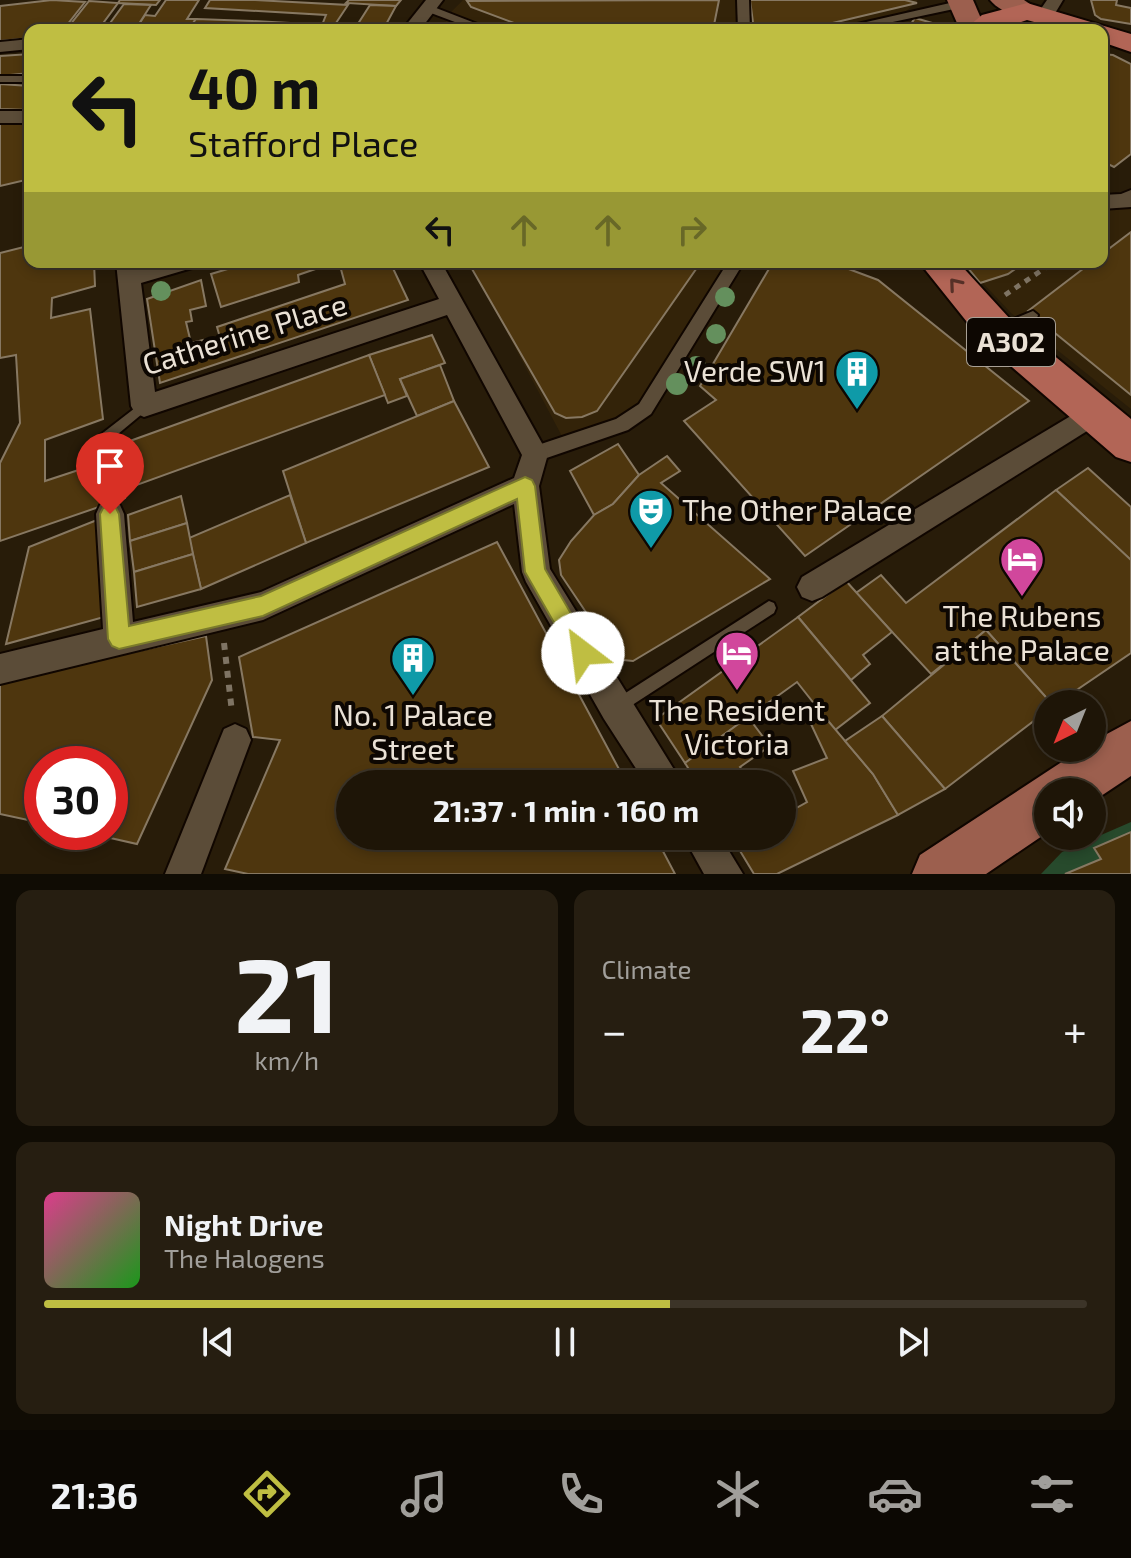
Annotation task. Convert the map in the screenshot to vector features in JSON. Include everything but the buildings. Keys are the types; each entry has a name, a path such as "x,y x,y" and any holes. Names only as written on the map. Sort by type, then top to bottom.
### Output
{"highway":[{"path":"987,24 1032,7 1077,24"},
{"name":"A302","path":"944,268 1000,314 1094,413 1131,444"}],"main road":[{"path":"955,4 970,15 970,24"},
{"path":"1083,778 1131,746"},
{"path":"939,874 1034,810"}],"street":[{"path":"743,0 744,24"},
{"path":"416,24 431,4 474,24"},
{"path":"864,24 955,4"},
{"path":"0,47 24,45"},
{"path":"0,117 24,117"},
{"path":"1108,202 1126,201 1131,197"},
{"path":"434,268 535,454 525,486 536,572 615,708 657,770"},
{"path":"535,454 622,425 645,409 732,268"},
{"name":"Catherine Place","path":"128,270 144,406 455,303"},
{"path":"812,587 1094,413"},
{"path":"0,669 263,606 525,486"},
{"path":"110,514 119,639"},
{"path":"183,874 235,740"},
{"path":"709,850 725,874"}],"lane":[{"path":"0,79 24,79"},
{"path":"1000,314 1033,315"},
{"path":"90,450 144,406"},
{"path":"615,708 769,608"}],"path":[{"path":"1000,314 1048,268"},
{"path":"221,618 235,740"}],"shaded area":[{"path":"463,0 918,0 895,24 444,24"},
{"path":"1108,193 1131,203 1131,409 1011,313 969,268 1108,268"},
{"path":"473,268 738,268 654,404 565,442"}],"green space":[{"path":"1131,822 1131,874 1041,874 1067,850 1106,850 1106,833"}],"place":[{"name":"Verde SW1","path":"857,411"},
{"name":"The Other Palace","path":"651,550"},
{"name":"The Rubens at the Palace","path":"1022,598"},
{"name":"The Resident Victoria","path":"737,692"},
{"name":"No. 1 Palace Street","path":"413,697"}],"route":[{"path":"110,514 119,639 263,606 525,486 536,572 583,653"}]}
